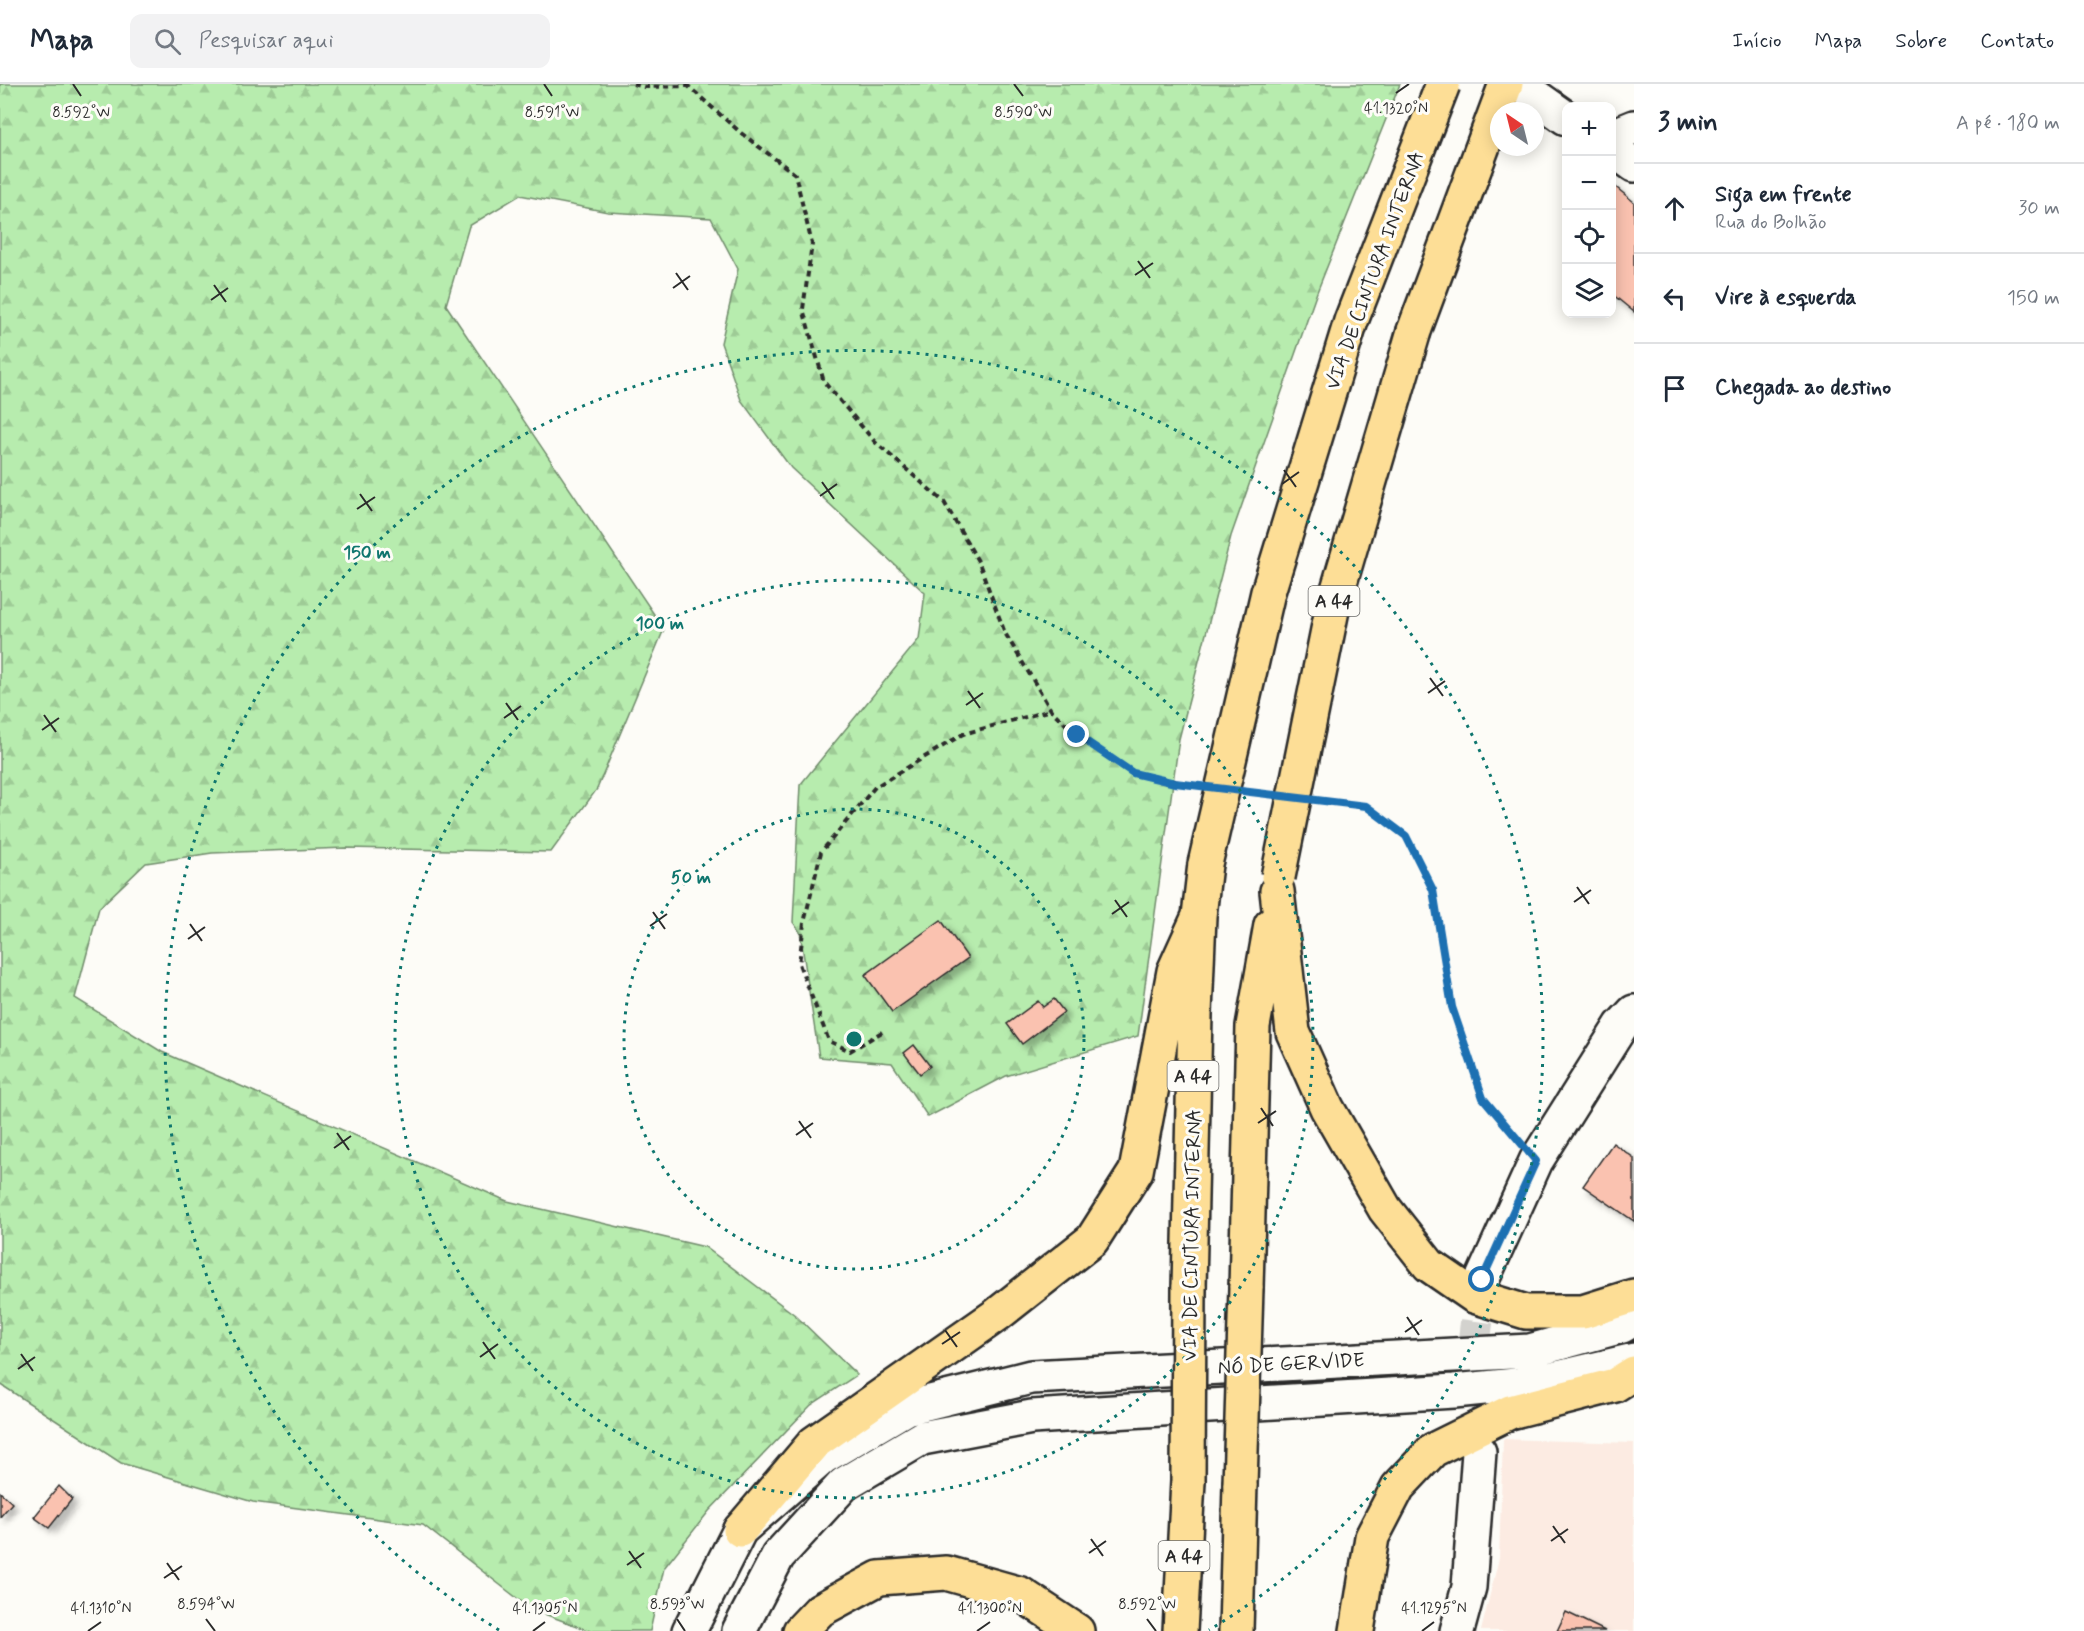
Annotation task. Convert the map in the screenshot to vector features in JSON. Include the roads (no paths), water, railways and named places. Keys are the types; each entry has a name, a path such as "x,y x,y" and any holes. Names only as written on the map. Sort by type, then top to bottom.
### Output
{"highway":[{"name":"VIA DE CINTURA INTERNA","path":"1179,1631 1188,1481 1189,1288 1198,916 1205,864 1265,604 1275,570 1351,321 1443,84"},
{"name":"A 44","path":"1236,1631 1253,1026 1277,884 1332,610 1414,331 1506,84"},
{"path":"1277,884 1293,1032 1327,1108 1385,1209 1429,1265 1474,1296 1526,1312 1583,1312 1634,1296"},
{"path":"740,1530 814,1443 998,1314 1092,1240 1136,1171 1174,971 1198,916"},
{"path":"1358,1631 1372,1537 1398,1487 1433,1450 1510,1412 1615,1385 1634,1373"},
{"path":"800,1631 820,1610 879,1578 946,1573 1021,1594 1077,1631"}],"main road":[{"path":"1518,84 1562,115"},
{"path":"1616,134 1634,127"},
{"path":"1616,152 1634,165"},
{"path":"1482,1280 1536,1161 1621,1026 1634,1012"},
{"name":"NÓ DE GERVIDE","path":"689,1631 740,1530 823,1457 906,1408 1031,1377 1530,1351 1622,1326 1634,1319"},
{"name":"NÓ DE GERVIDE","path":"739,1631 778,1556 844,1484 922,1438 1032,1417 1454,1391 1536,1383 1634,1360"},
{"path":"1457,1631 1469,1587 1479,1452"}],"tunnel":[{"path":"1479,1452 1475,1335 1482,1280"}]}
